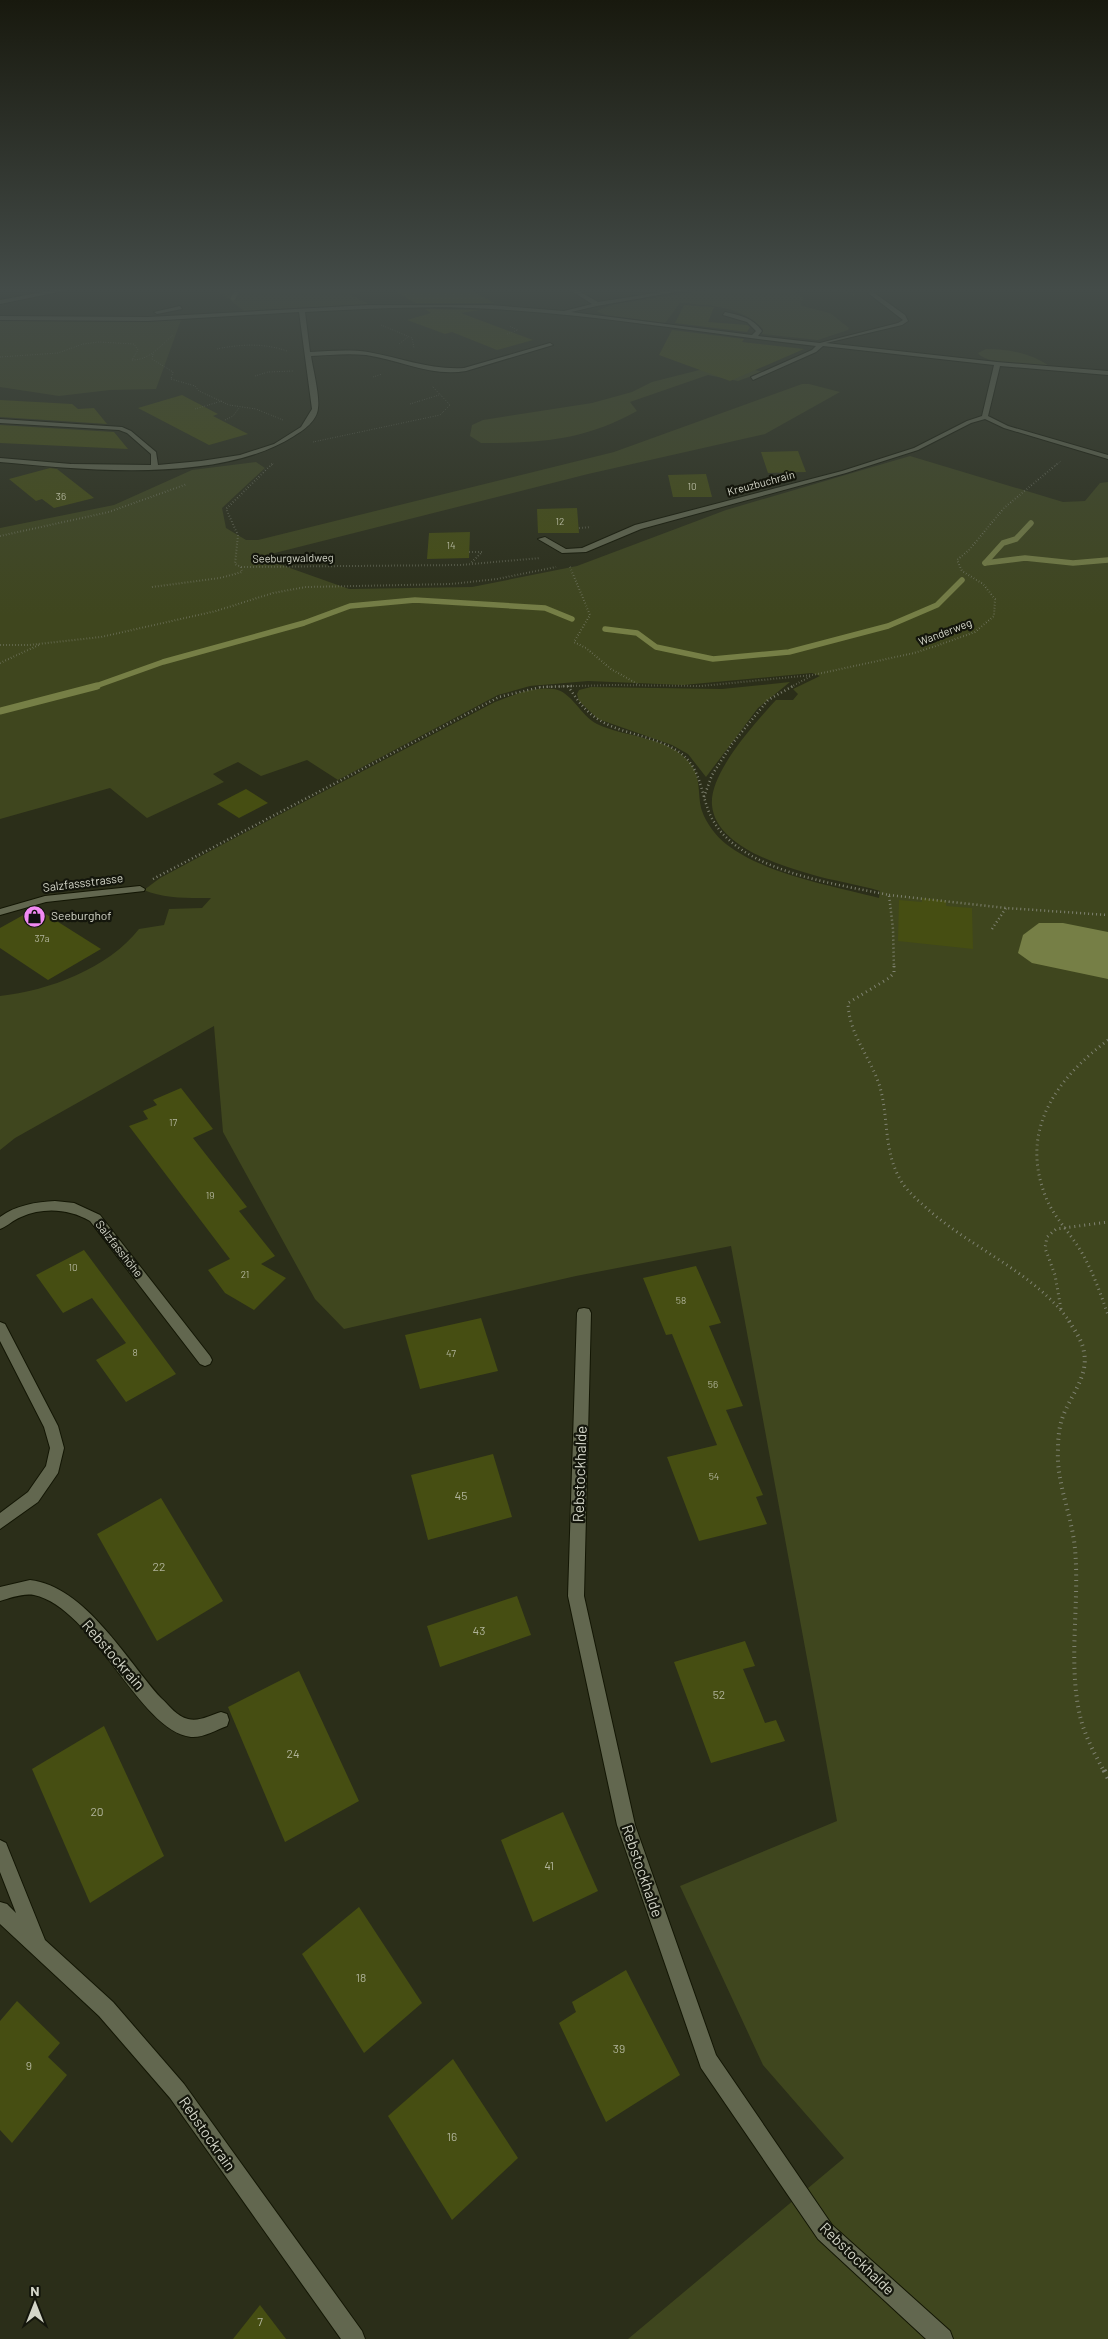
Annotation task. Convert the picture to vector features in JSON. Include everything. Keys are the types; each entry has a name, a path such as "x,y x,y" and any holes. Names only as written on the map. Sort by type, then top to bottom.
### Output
{"street":[{"path":"0,460 101,467 155,467 227,460 270,447 292,436 302,428 315,409 314,399"},
{"path":"989,399 985,417 1006,427 1108,457"},
{"name":"Kreuzbuchrain","path":"568,551 583,550 638,527 880,461 916,449 969,422 985,417"},
{"path":"0,421 120,428 129,432 154,453 155,467"},
{"path":"542,539 568,551"},
{"name":"Salzfassstrasse","path":"0,912 45,899 140,889"},
{"name":"Salzfasshöhe","path":"0,1224 26,1210 51,1206 75,1208 95,1218 205,1360"},
{"name":"Rebstockhalde","path":"584,1313 576,1596 626,1825 708,2061 825,2232 942,2339"},
{"path":"0,1328 50,1426 57,1448 53,1468 33,1497 0,1522"},
{"name":"Rebstockrain","path":"0,1594 16,1589 33,1588 53,1594 82,1618 169,1718 188,1729 203,1727 221,1720"},
{"name":"Rebstockrain","path":"0,1849 38,1947"},
{"name":"Rebstockrain","path":"0,1911 106,2009 177,2091 354,2339"}],"path":[{"path":"218,399 239,408 256,409 284,420"},
{"path":"410,404 426,399"},
{"path":"312,442 440,414 449,408 450,405 444,399"},
{"path":"195,409 222,401"},
{"path":"225,420 233,416 239,408"},
{"name":"Wanderweg","path":"140,889 159,874 499,697 541,687 701,686 813,675 931,647 974,632 994,616 994,599 983,584 962,571 957,560 969,550 1004,508 1076,448"},
{"name":"Seeburgwaldweg","path":"273,457 275,462 273,466 232,501 226,510 237,532 238,542 234,551 234,564 241,567 497,564 515,558 549,558 568,551"},
{"path":"0,536 109,512 190,483"},
{"path":"469,552 482,552 470,565"},
{"path":"565,563 578,579 580,594 589,606 590,616 574,642 586,648 611,669 640,685"},
{"path":"0,645 101,637 216,611 273,593 306,587 451,584 497,579 560,565"},
{"path":"152,587 220,578 242,572 241,567"},
{"path":"0,664 42,643"},
{"name":"Wanderweg","path":"704,797 712,775 737,737 768,700 813,675"},
{"path":"568,686 576,700 596,719 616,729 662,743 681,752 693,763 700,778 704,797 715,825 730,842 751,856 785,870 888,895 1006,908 1108,915"},
{"path":"888,895 893,929 894,973 874,988 856,994 848,1003 847,1016 873,1066 880,1088 890,1158 900,1180 922,1204 958,1234 1012,1270 1061,1310 1081,1341 1084,1362 1082,1380 1059,1428 1058,1466 1076,1548 1075,1667 1079,1710 1088,1742 1108,1778"},
{"path":"992,929 1006,908"},
{"path":"1108,1040 1072,1069 1057,1088 1043,1118 1036,1146 1038,1175 1044,1192 1093,1274 1108,1315"},
{"path":"1061,1310 1054,1275 1045,1248 1047,1237 1056,1229 1108,1222"}],"shaded area":[{"path":"606,399 638,399 630,402 637,411 598,429 561,438 542,441 481,443 470,436 472,425 483,420"},
{"path":"760,399 827,399 765,434 588,474 259,557 349,589 472,587 577,566 726,510 910,456 1063,502 1085,501 1100,483 1108,482 1108,2339 628,2339 844,2158 763,2065 680,1886 837,1821 731,1246 576,1276 344,1329 315,1299 223,1132 214,1026 15,1138 0,1150 0,996 38,989 57,983 94,966 126,943 139,929 164,925 169,909 202,908 211,898 168,896 144,890 160,878 229,841 495,702 524,692 546,688 560,691 566,694 597,724 608,729 659,742 681,754 694,769 698,781 702,811 709,825 722,841 742,854 759,863 800,878 879,898 880,891 797,870 766,859 736,842 724,831 716,819 712,805 713,792 718,778 735,749 776,700 793,700 798,694 793,689 820,676 812,673 683,685 588,681 530,686 498,695 338,780 307,760 261,776 238,762 213,774 224,782 147,818 110,788 0,819 0,528 114,505 192,470 256,462 265,468 222,508 226,528 246,540 258,540 614,452"},
{"path":"790,682 758,708 706,777 688,754 672,745 598,719 579,701 577,694 579,690 591,687 722,689"},
{"path":"1039,923 1063,923 1108,932 1108,979 1032,963 1018,953 1023,935"}],"building":[{"path":"168,399 190,399 218,414 213,416 248,434 209,445 138,408"},
{"path":"0,400 72,404 78,409 94,408 107,424 0,417"},
{"path":"0,425 114,432 128,449 0,443"},
{"path":"798,451 806,472 768,473 761,452"},
{"path":"50,468 57,469 94,498 54,508 42,499 36,501 9,479"},
{"path":"706,474 712,497 673,497 668,475"},
{"path":"577,508 579,533 538,533 537,509"},
{"path":"470,532 469,558 427,559 429,533"},
{"path":"246,789 268,803 239,818 217,804"},
{"path":"922,898 946,901 946,906 972,908 973,949 898,941 899,900 922,902"},
{"path":"36,908 101,949 48,980 0,948 0,928"},
{"path":"181,1088 213,1129 193,1138 247,1207 239,1211 275,1256 261,1264 286,1278 254,1310 225,1293 208,1270 230,1259 129,1126 148,1119 143,1111 157,1105 153,1100"},
{"path":"84,1250 176,1374 126,1402 96,1360 126,1343 92,1298 63,1313 36,1275"},
{"path":"696,1266 721,1323 709,1326 743,1406 726,1410 763,1495 756,1497 767,1524 699,1541 667,1457 717,1445 672,1334 666,1335 643,1278"},
{"path":"481,1318 498,1371 420,1389 405,1335"},
{"path":"493,1454 512,1517 428,1540 411,1475"},
{"path":"161,1498 223,1601 157,1641 97,1534"},
{"path":"517,1596 531,1635 440,1667 427,1626"},
{"path":"745,1641 755,1666 743,1669 765,1723 776,1720 785,1741 711,1763 674,1662"},
{"path":"299,1671 359,1801 285,1842 228,1707"},
{"path":"104,1726 164,1856 90,1903 32,1769"},
{"path":"563,1812 598,1891 533,1922 501,1840"},
{"path":"359,1907 422,2003 364,2053 302,1954"},
{"path":"626,1970 680,2075 606,2122 559,2023 576,2012 572,2002"},
{"path":"17,2001 60,2043 48,2057 67,2075 12,2143 0,2130 0,2021"},
{"path":"453,2059 518,2158 452,2220 388,2116"},
{"path":"260,2305 286,2339 233,2339"}],"waterway":[{"path":"1031,523 1016,539 1003,543 985,563 1025,558 1073,563 1108,560"},
{"path":"605,629 637,633 656,647 713,659 789,652 888,626 937,605 962,580"},
{"path":"93,687 163,662 304,623 350,606 415,600 545,608 572,619"},
{"path":"0,711 97,686"}],"place":[{"name":"Seeburghof","path":"35,916"}]}
